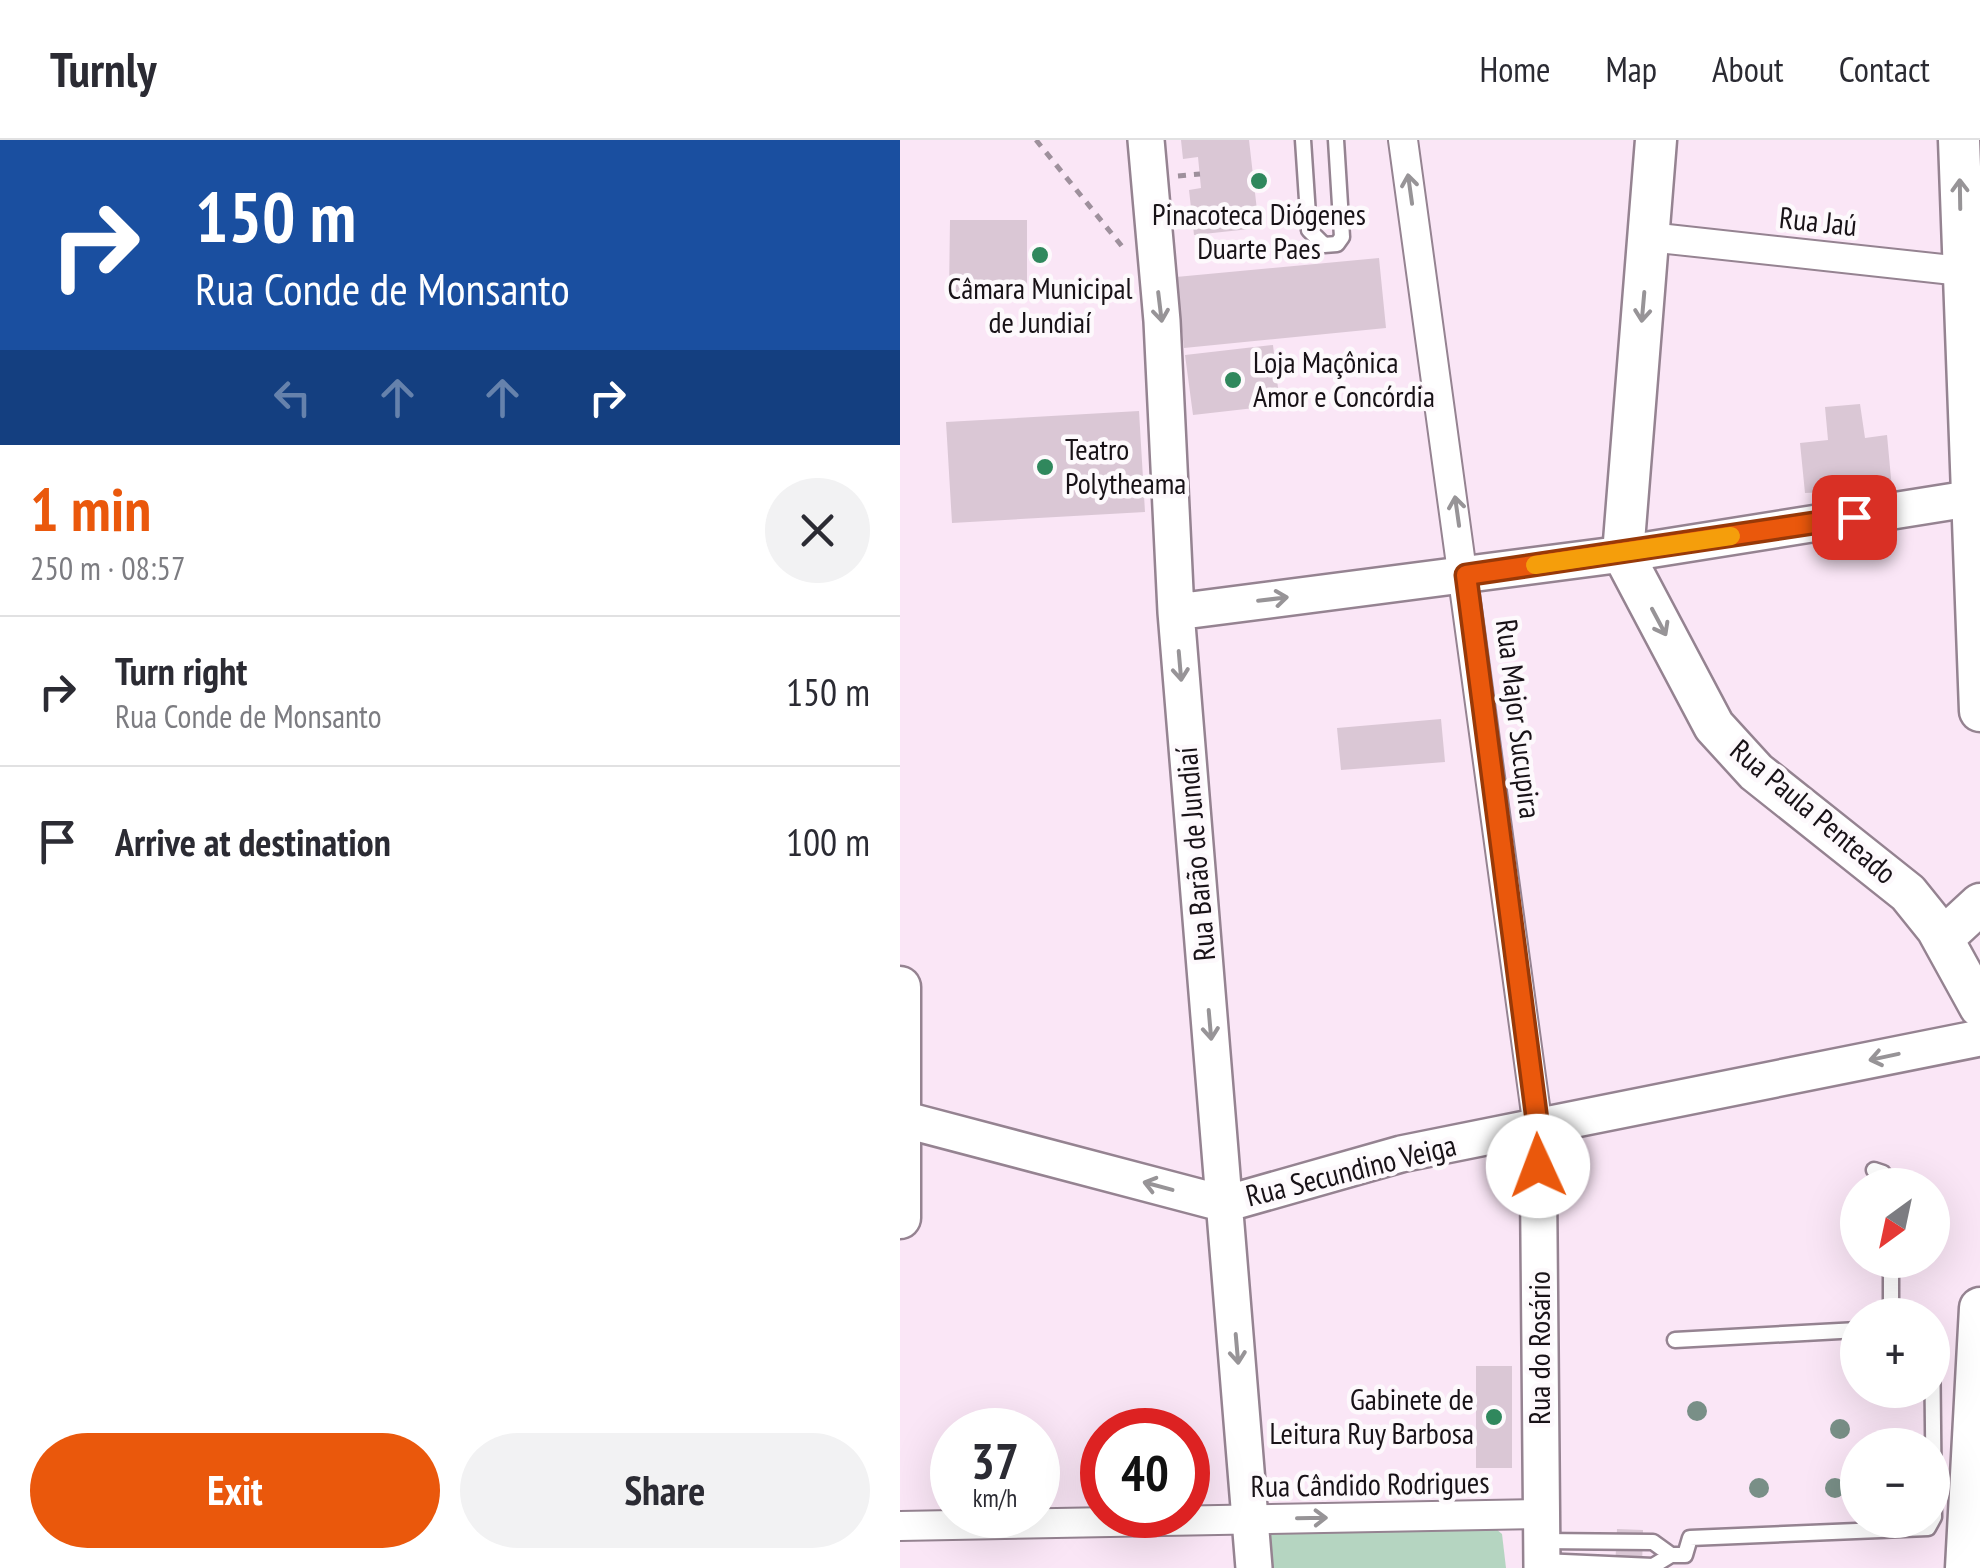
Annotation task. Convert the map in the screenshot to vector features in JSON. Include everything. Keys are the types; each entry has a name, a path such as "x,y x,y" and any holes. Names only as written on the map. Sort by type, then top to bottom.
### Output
{"main road":[{"path":"1623,554 1656,140"},
{"path":"1959,140 1971,272 1980,711"},
{"name":"Rua Paula Penteado","path":"1623,554 1714,726 1756,772 1908,892 1938,929 1980,1007"},
{"path":"1938,929 1954,928 1980,904"},
{"path":"900,990 900,1218"},
{"path":"1971,1554 1980,1308"}],"street":[{"name":"Rua Barão de Jundiaí","path":"1146,140 1162,321 1176,612 1254,1568"},
{"name":"Rua Major Sucupira","path":"1404,140 1538,1128"},
{"name":"Rua Jaú","path":"1649,237 1971,272"},
{"path":"1176,612 1623,554 1975,498"},
{"name":"Rua Secundino Veiga","path":"902,1119 1225,1204 1401,1154 1980,1038"},
{"name":"Rua do Rosário","path":"1538,1128 1541,1546"},
{"name":"Rua Cândido Rodrigues","path":"900,1526 1250,1520 1541,1546"}],"lane":[{"path":"1303,140 1309,230 1324,245 1337,244 1342,237 1336,140"},
{"path":"1676,1340 1840,1331"},
{"path":"1541,1546 1653,1566 1671,1554 1688,1553 1690,1538 1928,1528 1934,1517 1933,1408"},
{"path":"1541,1546 1653,1542 1671,1554"}],"path":[{"path":"1036,140 1116,241"}],"green space":[{"path":"1489,1523 1502,1534 1506,1568 1262,1568 1260,1543 1273,1525"}],"building":[{"path":"1181,140 1249,140 1259,228 1194,235 1189,190 1201,188 1198,157 1183,159"},
{"path":"950,220 1027,220 1027,295 949,294"},
{"path":"1379,258 1386,328 1184,348 1176,277"},
{"name":"Loja Maçônica Amor e Concórdia","path":"1273,345 1280,405 1193,415 1185,355"},
{"path":"1860,404 1865,438 1887,435 1892,489 1805,493 1800,443 1828,440 1825,407"},
{"name":"Teatro Polytheama","path":"1139,411 1145,512 952,523 946,422"},
{"path":"1441,719 1445,762 1341,770 1337,728"},
{"name":"Gabinete de Leitura Ruy Barbosa","path":"1476,1366 1512,1366 1512,1468 1476,1468"},
{"path":"1617,1529 1643,1530 1642,1568 1615,1568"}],"slow traffic":[{"path":"1535,565 1731,536"}],"place":[{"name":"Pinacoteca Diógenes Duarte Paes","path":"1259,181"},
{"name":"Câmara Municipal de Jundiaí","path":"1040,255"},
{"name":"Loja Maçônica Amor e Concórdia","path":"1233,380"},
{"name":"Teatro Polytheama","path":"1045,467"},
{"name":"Gabinete de Leitura Ruy Barbosa","path":"1494,1417"}],"route":[{"path":"1538,1166 1538,1128 1466,575 1854,517"}]}
